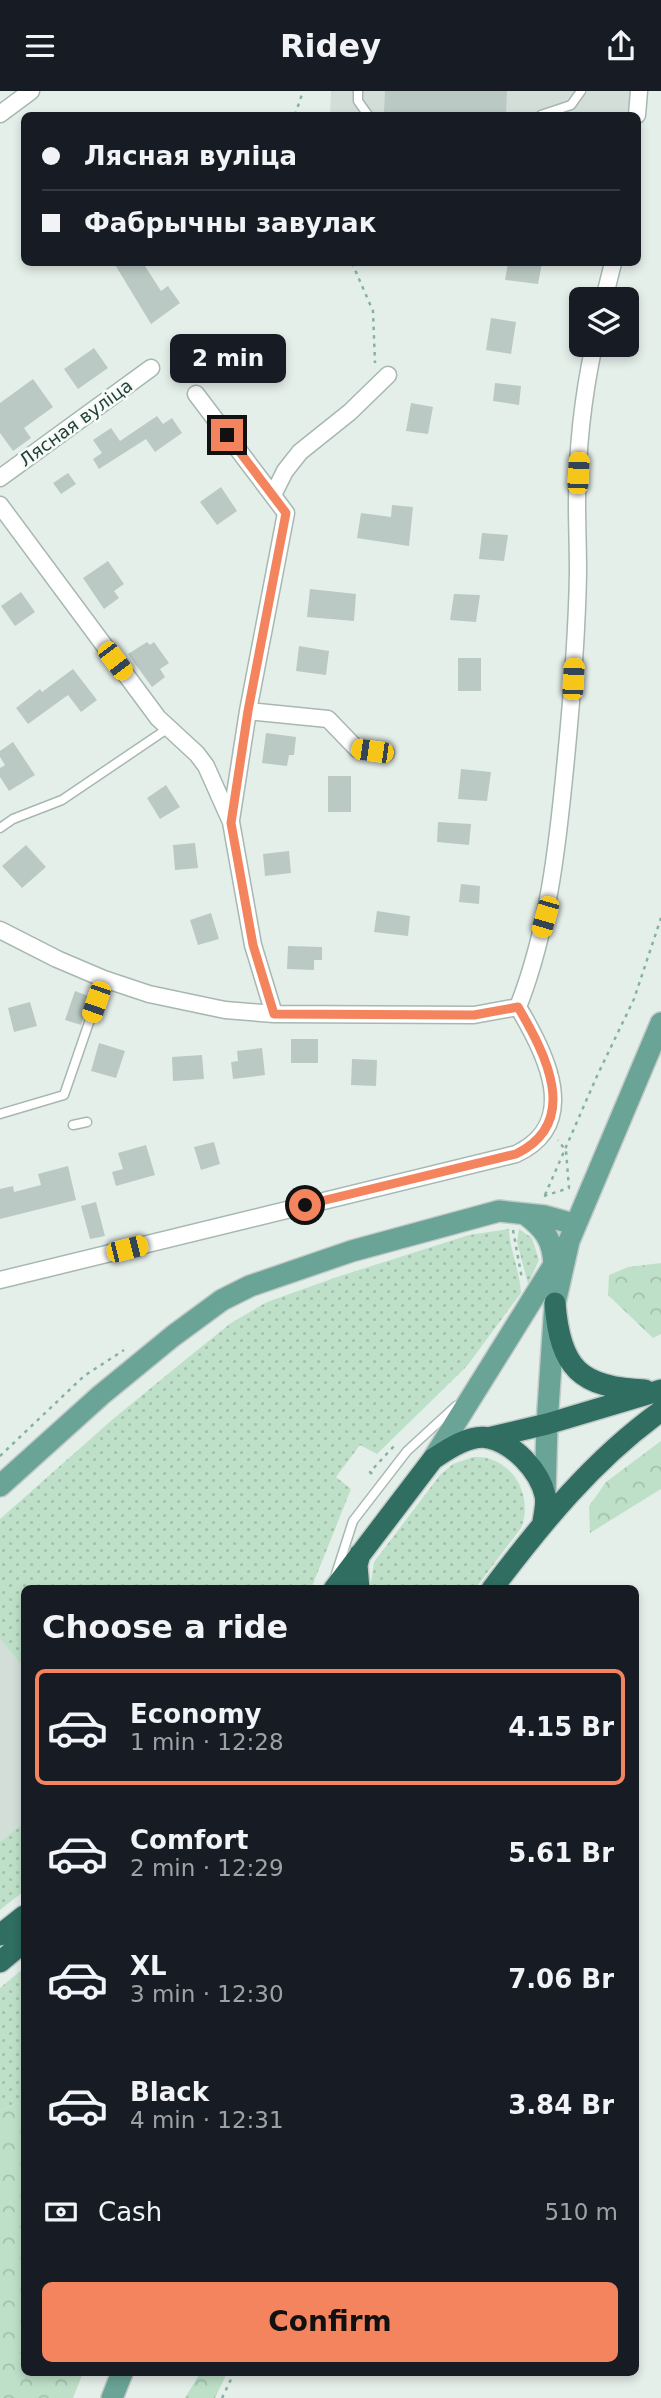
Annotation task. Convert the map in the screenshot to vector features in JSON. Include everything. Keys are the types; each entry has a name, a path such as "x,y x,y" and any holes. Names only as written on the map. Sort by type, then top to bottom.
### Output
{"highway":[{"path":"555,1303 561,1345 571,1363 589,1379 614,1389 661,1390"},
{"path":"336,1585 433,1459 451,1447 547,1424 661,1390"},
{"path":"495,1585 543,1522 603,1459 661,1411"},
{"path":"488,1438 524,1459 535,1473 545,1495 543,1522"},
{"path":"358,1585 360,1552"},
{"path":"0,1935 21,1918"},
{"path":"0,1962 21,1944"}],"main road":[{"path":"433,1459 482,1383 571,1233 661,1023"},
{"path":"0,1486 173,1336 222,1300 250,1286 352,1251 499,1211 521,1212 571,1233"},
{"path":"521,1212 543,1228 554,1250 554,1265"},
{"path":"545,1495 555,1303 571,1233"},
{"path":"112,2398 121,2376"}],"street":[{"path":"0,114 31,91"},
{"path":"636,112 639,91"},
{"path":"607,287 612,266"},
{"path":"518,1007 528,982 545,917 559,841 573,679 580,445 591,357"},
{"name":"Лясная вуліца","path":"0,478 151,368"},
{"path":"273,495 285,471 300,452 388,375"},
{"path":"196,394 286,513 248,711 231,823"},
{"path":"0,505 167,729 197,754 206,766 231,823 253,945 274,1014"},
{"path":"248,711 328,719 357,749 386,753"},
{"path":"2,934 104,979 191,1005 274,1014 474,1015 518,1007"},
{"path":"0,1280 516,1154 535,1143 548,1125 553,1096 544,1055 518,1007"}],"lane":[{"path":"358,91 358,101 366,112"},
{"path":"550,112 571,105 582,91"},
{"path":"0,828 13,819 62,800 167,729"},
{"path":"0,1114 64,1095 104,979"},
{"path":"73,1125 87,1122"},
{"path":"334,1585 353,1521 407,1451 482,1383"}],"path":[{"path":"296,112 303,91"},
{"path":"353,266 373,311 376,388"},
{"path":"545,1195 634,999 661,918"},
{"path":"548,1125 566,1151 569,1188"},
{"path":"521,1212 513,1229 525,1288"},
{"path":"0,1456 84,1375"},
{"path":"370,1472 396,1443"},
{"path":"222,2398 233,2376"}],"shaded area":[{"path":"331,91 631,91 629,112 330,112"},
{"path":"0,1639 21,1664 21,1824 0,1842"}],"green space":[{"path":"509,1229 521,1293 467,1366 377,1454 360,1445 336,1477 351,1489 313,1585 21,1585 21,1664 0,1639 0,1519 113,1419 231,1323 267,1302 469,1235"},
{"path":"519,1229 532,1238 539,1260 528,1284 517,1242"},
{"path":"661,1263 661,1334 653,1338 608,1295 609,1275 628,1267"},
{"path":"661,1441 661,1489 590,1533 589,1506 606,1482"},
{"path":"473,1457 484,1457 509,1470 524,1497 521,1528 478,1585 371,1585 374,1562 440,1475 453,1464"},
{"path":"21,1824 21,1893 0,1910 0,1842"},
{"path":"21,1970 21,2101 0,2110 0,1988"},
{"path":"21,2101 21,2376 82,2376 73,2398 0,2398 0,2110"},
{"path":"198,2376 226,2376 215,2398 185,2398"}],"building":[{"path":"385,91 507,91 506,112 384,112"},
{"path":"116,266 145,266 161,291 168,286 180,303 151,324"},
{"path":"507,266 541,266 538,284 505,280"},
{"path":"491,318 516,322 511,354 486,350"},
{"path":"94,348 108,368 78,389 64,369"},
{"path":"33,379 53,407 24,428 31,438 13,451 0,433 0,403"},
{"path":"495,383 521,386 519,405 493,401"},
{"path":"411,403 433,407 428,434 406,431"},
{"path":"157,416 163,424 172,418 182,433 155,452 146,439 99,469 93,459 102,453 93,440 111,428 120,441"},
{"path":"68,473 76,484 61,494 53,483"},
{"path":"221,487 237,511 217,525 200,502"},
{"path":"392,505 413,507 409,546 357,538 361,513 391,517"},
{"path":"482,533 508,535 504,561 479,559"},
{"path":"108,561 124,584 114,591 119,598 104,609 83,578"},
{"path":"310,589 356,594 354,621 307,617"},
{"path":"21,592 35,612 15,626 1,606"},
{"path":"454,594 480,595 476,622 450,620"},
{"path":"147,642 150,645 154,642 169,663 160,669 165,677 152,687 128,654"},
{"path":"299,646 329,651 326,675 296,671"},
{"path":"458,658 481,658 481,691 458,691"},
{"path":"73,669 97,700 81,712 68,695 28,724 16,708 40,689 42,692"},
{"path":"266,733 296,737 294,755 289,755 287,766 262,763"},
{"path":"13,742 35,775 9,791 0,777 0,768 5,765 0,751"},
{"path":"461,769 491,772 487,801 458,799"},
{"path":"328,776 351,776 351,812 328,812"},
{"path":"166,785 180,807 160,819 147,798"},
{"path":"438,822 471,824 469,845 437,842"},
{"path":"195,843 198,868 175,870 173,845"},
{"path":"26,845 46,867 22,888 2,866"},
{"path":"289,851 291,873 265,876 263,854"},
{"path":"461,884 480,886 479,904 459,902"},
{"path":"377,911 410,916 408,936 374,932"},
{"path":"211,913 219,939 198,945 190,920"},
{"path":"288,946 322,947 322,960 314,960 314,970 287,969"},
{"path":"75,991 91,997 81,1025 65,1020"},
{"path":"30,1002 37,1026 14,1032 8,1008"},
{"path":"291,1039 318,1039 318,1063 291,1063"},
{"path":"99,1043 125,1051 116,1078 91,1071"},
{"path":"262,1048 265,1075 233,1079 231,1062 238,1061 237,1051"},
{"path":"202,1055 204,1079 173,1081 172,1057"},
{"path":"352,1059 377,1060 376,1086 351,1085"},
{"path":"214,1142 220,1164 201,1170 194,1147"},
{"path":"146,1145 155,1175 116,1186 112,1172 123,1169 118,1153"},
{"path":"68,1166 76,1200 0,1219 0,1189 13,1186 14,1192 41,1185 38,1174"},
{"path":"96,1202 105,1236 90,1239 81,1206"}],"route":[{"path":"227,435 286,513 248,711 231,823 253,945 274,1014 474,1015 518,1007 544,1055 553,1096 548,1125 541,1136 535,1143 516,1154 305,1205"}]}
